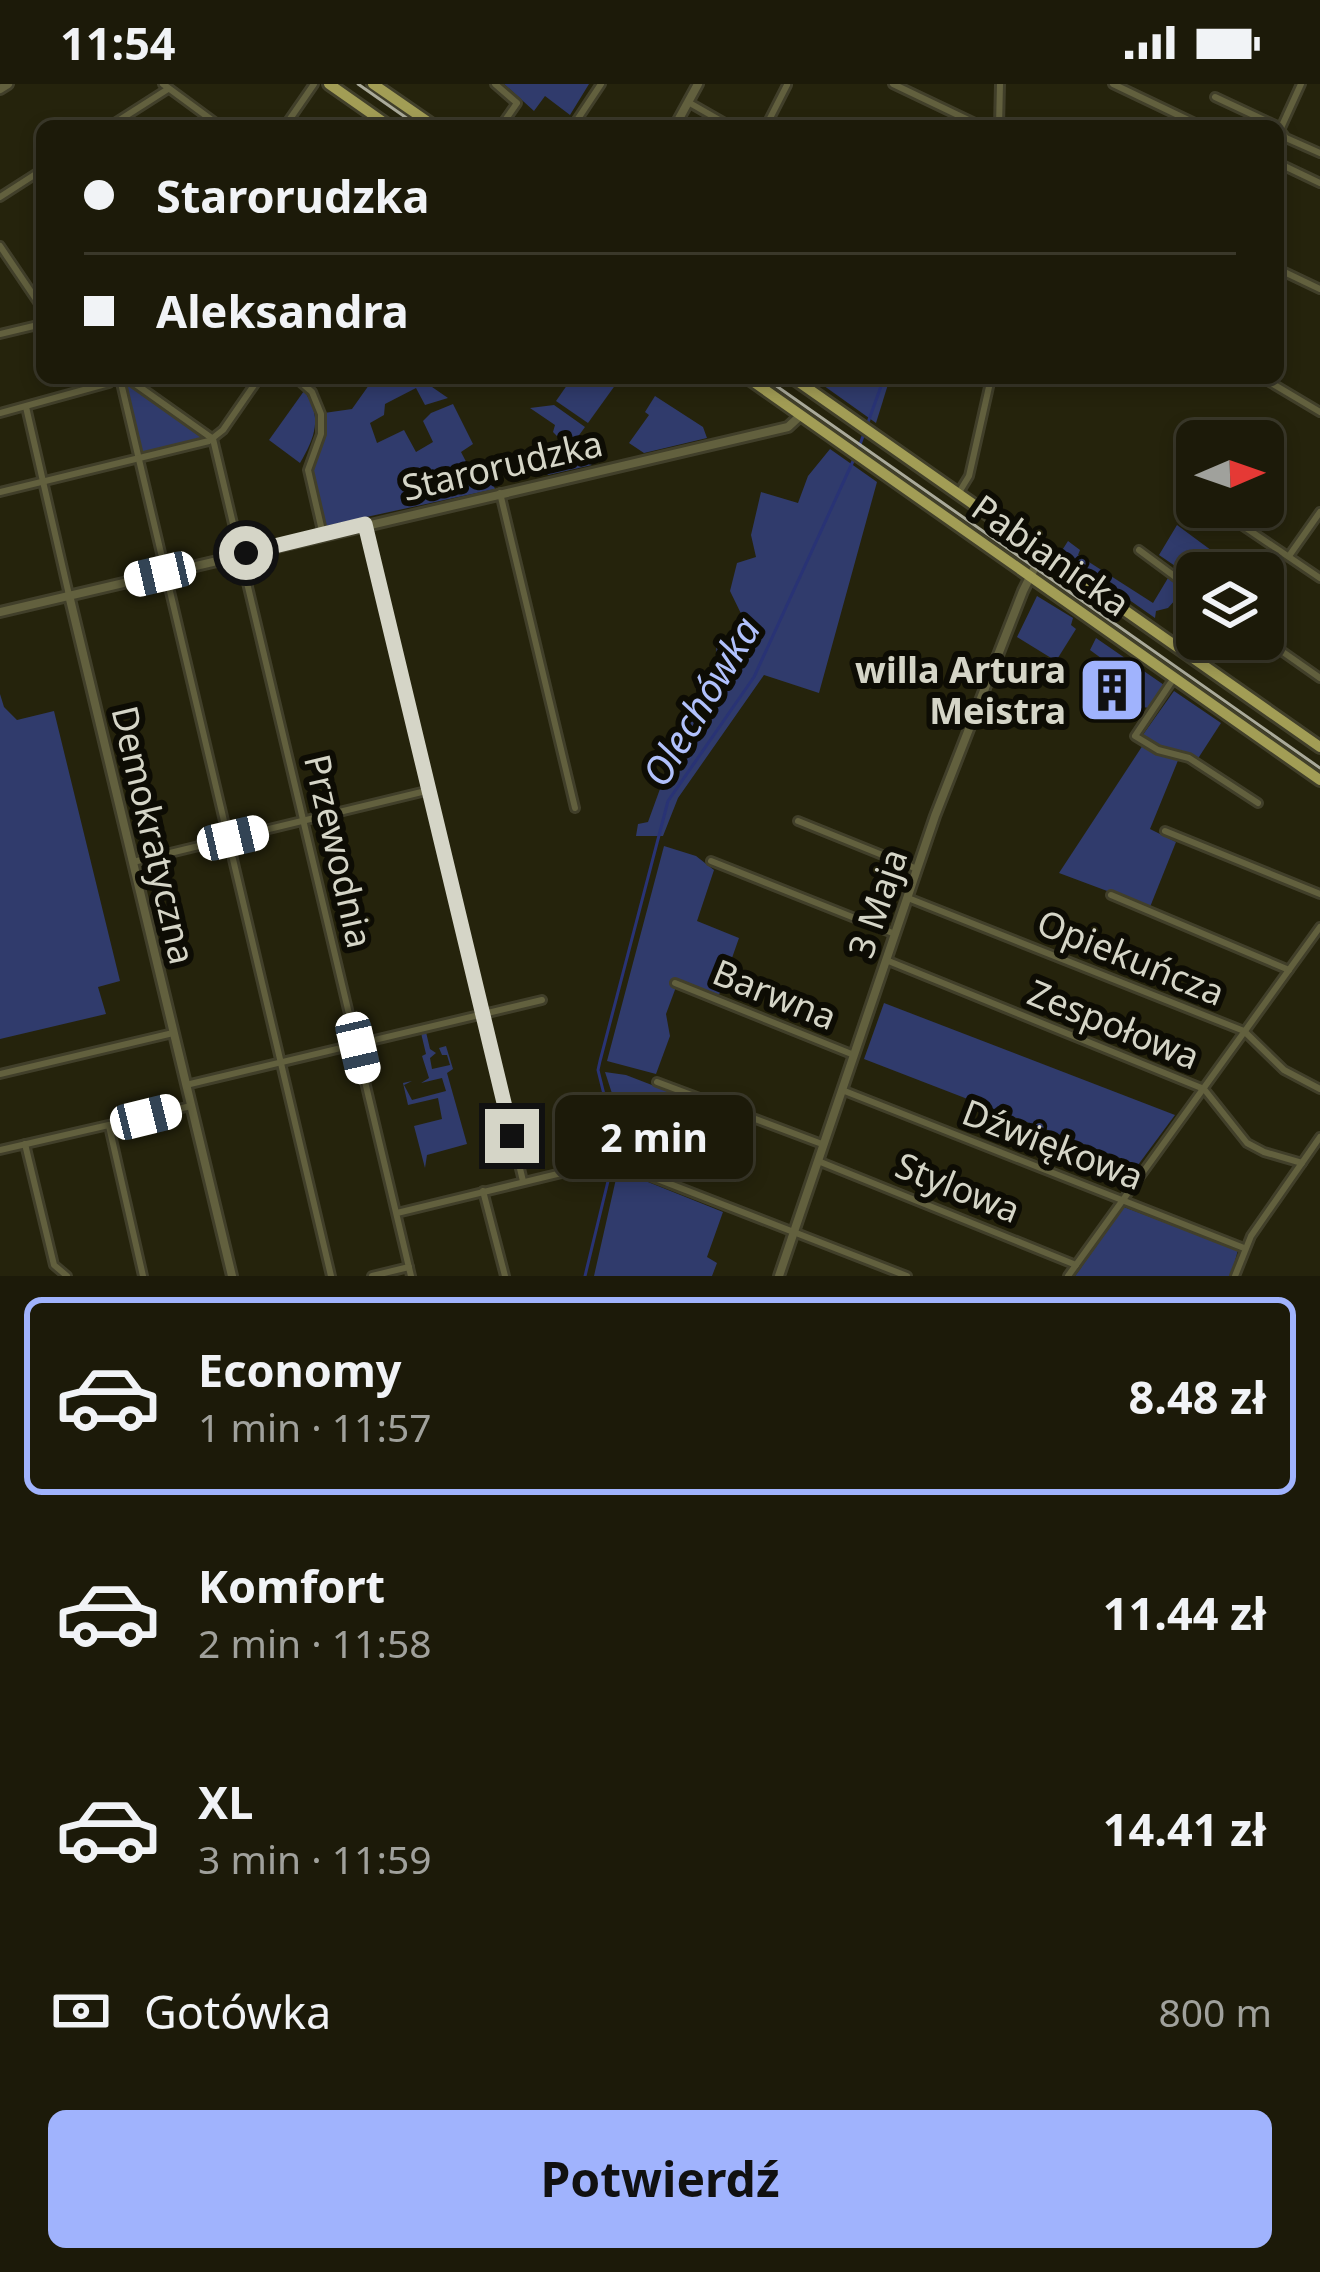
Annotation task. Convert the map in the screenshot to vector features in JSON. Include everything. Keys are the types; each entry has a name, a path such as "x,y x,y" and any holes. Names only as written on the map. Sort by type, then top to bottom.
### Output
{"main road":[{"path":"329,84 380,120"},
{"path":"373,84 425,120"},
{"name":"Pabianicka","path":"757,384 1320,780"},
{"name":"Pabianicka","path":"802,384 1320,747"}],"street":[{"path":"289,120 314,84"},
{"path":"495,84 517,103 505,120"},
{"path":"577,120 601,84"},
{"path":"679,120 698,84"},
{"path":"893,84 968,120"},
{"path":"999,120 1000,84"},
{"path":"1113,84 1188,120"},
{"path":"1283,120 1301,84"},
{"path":"769,120 787,85"},
{"path":"118,120 165,87 212,120"},
{"path":"1214,97 1262,120"},
{"path":"688,102 720,120"},
{"path":"1284,135 1320,153"},
{"path":"1284,166 1320,183"},
{"path":"0,197 36,174"},
{"path":"0,246 36,299"},
{"path":"1284,272 1320,289"},
{"path":"0,334 36,325"},
{"path":"0,413 96,384"},
{"path":"125,384 138,459 331,1276"},
{"path":"130,384 213,439"},
{"path":"0,492 213,439 254,384"},
{"path":"303,384 312,392 321,414 321,434 308,470 322,535"},
{"path":"958,494 968,479 990,384"},
{"path":"1273,384 1320,412"},
{"name":"Demokratyczna","path":"26,407 232,1276"},
{"name":"Starorudzka","path":"0,612 788,427 801,415"},
{"name":"Przewodnia","path":"213,439 410,1271"},
{"path":"500,494 575,808"},
{"path":"1288,556 1320,512"},
{"path":"365,524 523,1180"},
{"path":"1311,525 1320,532"},
{"path":"1246,528 1320,578"},
{"path":"1139,550 1176,577"},
{"name":"3 Maja","path":"779,1276 917,869 1042,553"},
{"path":"1284,653 1320,678"},
{"path":"1174,678 1135,736 1158,750 1189,758 1258,803"},
{"path":"133,862 430,790"},
{"path":"798,821 917,869"},
{"path":"1165,831 1320,894"},
{"path":"711,861 896,934"},
{"path":"1111,895 1288,970"},
{"name":"Opiekuńcza","path":"908,898 1244,1031 1284,1070 1320,1089"},
{"path":"1068,1276 1320,927"},
{"name":"Zespołowa","path":"886,960 1204,1089 1247,1143 1302,1163"},
{"name":"Barwna","path":"675,983 854,1055"},
{"path":"186,1085 542,1000"},
{"path":"0,1074 173,1034"},
{"path":"657,1082 824,1144"},
{"name":"Dźwiękowa","path":"842,1090 1244,1248"},
{"path":"0,1150 191,1106"},
{"path":"109,1126 143,1276"},
{"path":"1235,1276 1244,1248 1320,1137"},
{"path":"25,1144 54,1265 68,1276"},
{"name":"Stylowa","path":"818,1161 1076,1265"},
{"path":"398,1213 523,1180 616,1162 907,1276"},
{"path":"483,1190 505,1276"},
{"path":"372,1276 410,1271"}],"shaded area":[{"path":"504,84 589,84 570,115 545,96 534,111"},
{"path":"132,384 205,439 141,453 126,388"},
{"path":"370,384 428,384 448,398 425,405 416,388 385,404 384,415 370,423 377,443 404,430 416,452 433,442 423,421 453,404 473,444 461,452 474,477 488,473 495,489 325,526 311,465 323,437 324,413 352,409"},
{"path":"568,384 616,384 588,423 556,401"},
{"path":"821,384 888,384 876,423"},
{"path":"304,391 314,410 315,427 300,463 269,440"},
{"path":"655,396 703,427 707,438 644,453 629,443 649,415 645,412"},
{"path":"554,405 585,427 569,449 592,465 548,475 543,469 560,439 553,432 555,425 530,408"},
{"path":"830,449 877,482 819,693 764,675 678,798 663,836 636,836 638,824 648,822 689,709 718,669 716,646 738,640 749,630 730,591 737,563 756,557 751,535 761,492 798,503 808,476"},
{"path":"1176,527 1214,552 1176,552 1176,567 1159,555"},
{"path":"1068,541 1080,550 1078,555 1153,603 1168,578 1176,585 1176,599 1168,608 1156,611 1155,618 1061,552"},
{"path":"1037,596 1073,618 1071,625 1076,629 1056,661 1017,637"},
{"path":"1096,638 1164,685 1149,708 1116,703 1124,697 1123,689 1107,676 1097,691 1092,681 1105,661 1090,650"},
{"path":"1174,691 1221,723 1197,760 1162,749 1142,736"},
{"path":"0,694 4,707 17,720 54,711 120,981 98,987 106,1014 0,1039"},
{"path":"1143,745 1179,758 1150,829 1176,842 1150,907 1059,873"},
{"path":"664,846 696,856 714,870 697,921 739,938 719,995 679,979 666,1014 670,1036 656,1074 607,1061"},
{"path":"884,1003 1175,1115 1138,1165 864,1059"},
{"path":"426,1032 430,1049 436,1053 430,1058 432,1069 450,1065 439,1048 446,1046 453,1069 447,1073 467,1144 427,1155 425,1168 414,1126 442,1119 438,1098 408,1105 403,1083 412,1081 404,1085 412,1100 446,1091 442,1078 421,1083 429,1078 422,1056 426,1054 421,1033"},
{"path":"605,1072 626,1075 714,1109 699,1145 679,1138 664,1173 635,1161 649,1125 637,1119 624,1157 618,1154 620,1118"},
{"path":"618,1170 723,1212 707,1257 717,1263 712,1276 594,1276"},
{"path":"1124,1207 1238,1250 1231,1276 1075,1276"}],"waterway":[{"name":"Olechówka","path":"858,450 882,384"},
{"name":"Olechówka","path":"585,1276 610,1173 613,1131 598,1070 668,801 754,677 854,459"}],"tram line":[{"path":"358,84 409,120"},
{"path":"774,384 1320,768"}],"place":[{"name":"willa Artura Meistra","path":"1112,690"}],"route":[{"path":"246,553 365,524 512,1136"}]}
